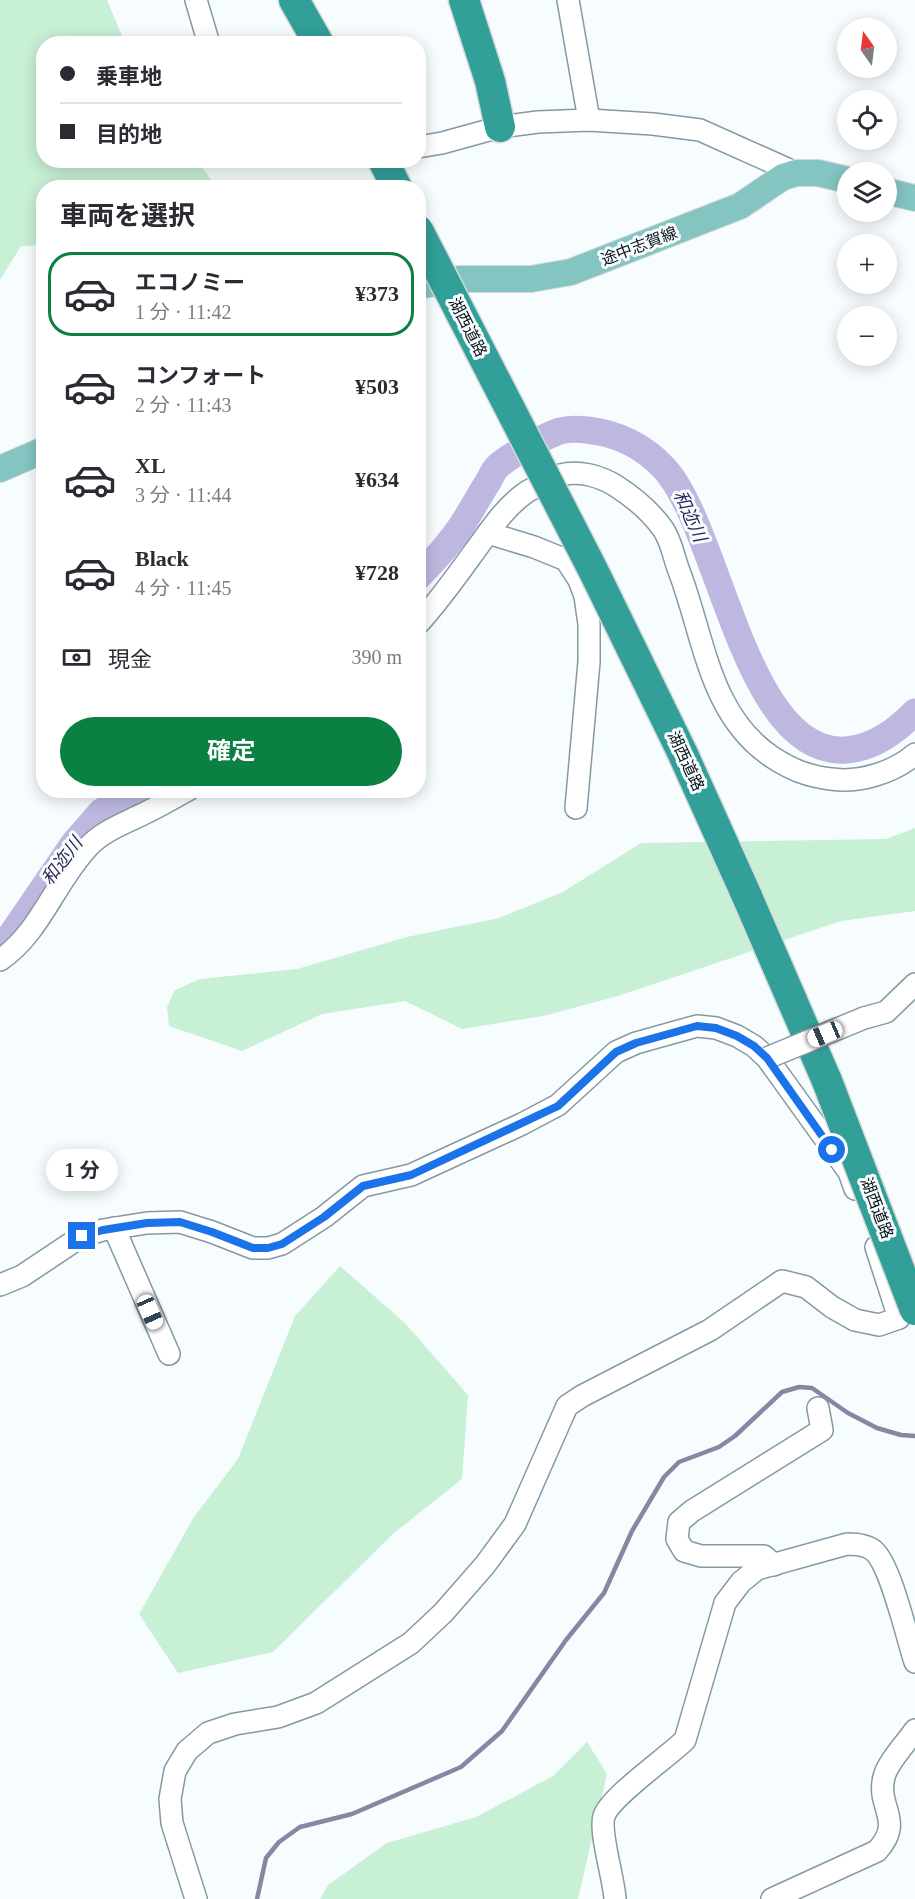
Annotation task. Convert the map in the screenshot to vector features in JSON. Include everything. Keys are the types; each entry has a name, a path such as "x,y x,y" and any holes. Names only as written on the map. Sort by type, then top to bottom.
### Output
{"highway":[{"path":"294,0 318,36"},
{"path":"301,0 319,36"},
{"path":"308,0 320,36"},
{"path":"464,0 490,81 500,127"},
{"name":"湖西道路","path":"426,246 593,570 682,752 746,894 827,1080 907,1314"}],"main road":[{"name":"途中志賀線","path":"426,285 459,279 531,279 571,272 740,206 783,177 796,173 818,173 837,177"},
{"path":"897,194 915,198"},
{"path":"0,469 36,453"}],"street":[{"path":"196,0 207,36"},
{"path":"568,0 589,120"},
{"path":"426,146 500,127 538,122 589,120 653,123 700,130 796,173"},
{"path":"426,615 498,519 524,493 560,475 582,474 603,478 632,497 664,530 686,590 706,659 724,705 746,734 762,750 793,771 818,778 839,780 885,772 906,762 915,754"},
{"path":"488,533 534,547 566,560 579,580 585,596 589,624 589,662 576,808"},
{"path":"0,960 12,952 28,933 72,866 87,848 104,832 172,798"},
{"path":"767,1058 864,1018 886,1012 915,984"},
{"path":"0,1285 22,1276 82,1236 147,1223 180,1222 253,1248 268,1248 282,1244 324,1217 363,1186 411,1175 558,1106 616,1052 636,1043 697,1026 716,1028 737,1036 754,1046 767,1058 849,1172 907,1314"},
{"path":"114,1228 169,1354"},
{"path":"196,1899 172,1822 170,1799 175,1771 188,1751 207,1733 235,1724 278,1717 316,1703 411,1643 443,1613 485,1565 515,1524 567,1406 710,1330 782,1281 806,1287 832,1307 855,1320 879,1325 907,1314 915,1291"},
{"path":"774,1565 764,1556 701,1556 684,1551 677,1539 679,1522 692,1511 822,1430 818,1408"},
{"path":"615,1899 605,1840 604,1816 620,1794 669,1756 685,1740 725,1603 741,1581 757,1569 847,1544 858,1544 873,1550 885,1563 915,1662"},
{"path":"772,1899 878,1851 888,1838 890,1818 882,1794 884,1774 915,1730"}],"green space":[{"path":"0,0 107,0 122,36 36,36 36,168 203,168 211,180 36,180 36,245 21,246 0,280"},
{"path":"915,828 915,911 841,921 618,996 543,1016 462,1029 405,1001 322,1014 242,1051 169,1026 167,1007 175,990 200,979 297,969 407,937 499,918 563,892 641,843 886,839"},
{"path":"340,1266 405,1323 468,1395 462,1479 394,1533 273,1652 178,1673 139,1614 194,1517 238,1459 295,1316"},
{"path":"587,1742 607,1774 578,1899 320,1899 328,1885 387,1843 476,1817 553,1776"}],"waterway":[{"name":"和迩川","path":"426,569 457,532 494,470 502,463 527,447 560,431 581,429 619,437 647,453 663,467 683,496 758,679 782,717 811,742 846,750 875,742 900,726 915,712"},
{"name":"和迩川","path":"0,947 9,938 74,843 101,812 124,798"},
{"path":"257,1899 266,1858 279,1842 300,1827 352,1814 461,1767 502,1731 566,1640 604,1593 632,1531 664,1477 679,1462 719,1447 735,1436 782,1392 799,1387 812,1388 848,1413 877,1428 901,1435 915,1436"}],"route":[{"path":"82,1236 147,1223 180,1222 253,1248 268,1248 282,1244 324,1217 363,1186 411,1175 558,1106 616,1052 636,1043 697,1026 716,1028 754,1046 767,1058 832,1150"}]}
